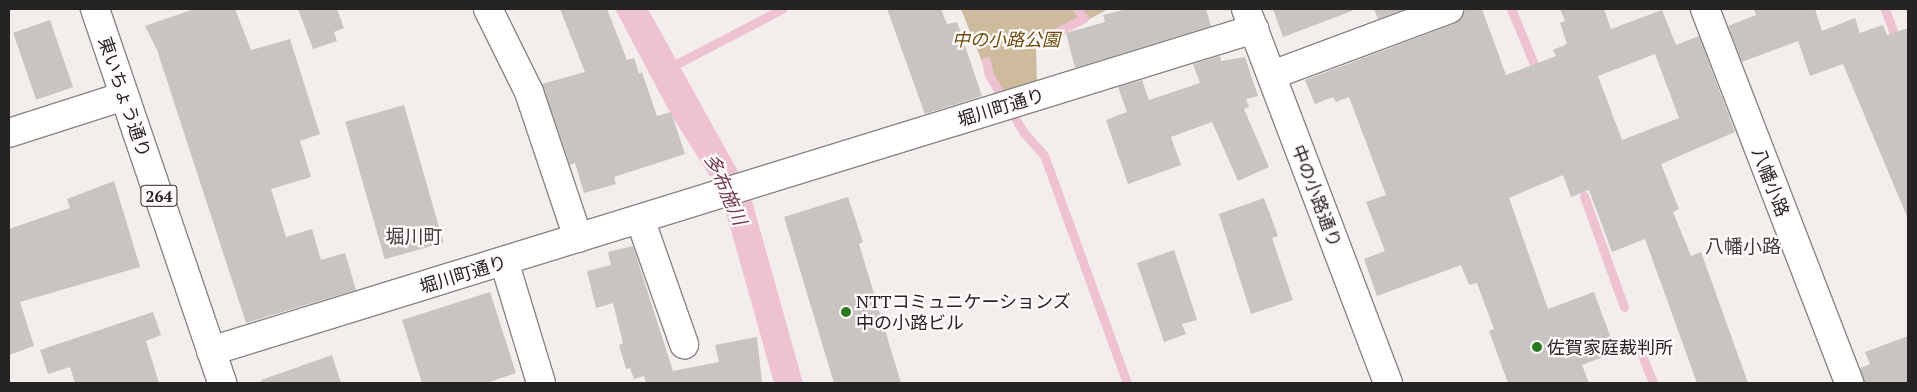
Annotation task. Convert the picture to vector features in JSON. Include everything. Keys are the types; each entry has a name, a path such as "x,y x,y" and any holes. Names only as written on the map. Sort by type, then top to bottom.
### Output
{"main road":[{"name":"東いちょう通り","path":"96,9 222,383"},
{"path":"488,9 529,92 578,238"},
{"path":"1272,75 1449,9"},
{"name":"八幡小路","path":"1705,9 1849,383"},
{"name":"堀川町通り","path":"211,351 1007,106 1250,19"},
{"name":"中の小路通り","path":"1250,19 1388,383"},
{"path":"9,133 124,96"},
{"path":"640,219 684,344"},
{"path":"504,261 542,383"}],"green space":[{"name":"中の小路公園","path":"961,9 1108,9 1036,48 1037,81 995,94"}],"water":[{"name":"多布施川","path":"615,9 648,9 740,175 752,201 803,383 774,383 725,209 713,181 672,116"}],"building":[{"path":"194,9 235,9 251,50 290,39 320,134 300,141 311,177 271,189 286,237 312,229 321,260 345,253 356,290 246,323 157,50 145,26"},
{"path":"298,9 337,9 344,28 334,32 337,41 313,49"},
{"path":"560,9 607,9 627,60 634,58 639,74 642,72 657,116 671,112 685,154 614,177 616,184 584,193 575,163 570,165 542,84 585,72"},
{"path":"887,9 941,9 947,24 957,22 982,96 925,114"},
{"path":"1127,9 1206,9 1211,26 1075,68 1066,33 1105,22 1103,15"},
{"path":"1273,9 1352,9 1352,11 1283,37"},
{"path":"1374,9 1405,9 1378,19"},
{"path":"1464,9 1482,9 1506,75 1556,56 1553,50 1567,44 1560,23 1565,21 1560,9 1604,9 1611,29 1662,10 1676,45 1699,36 1735,132 1661,164 1679,209 1673,212 1691,256 1701,252 1748,383 1697,383 1645,239 1612,252 1589,190 1571,197 1563,175 1509,198 1548,309 1594,292 1616,352 1582,365 1589,383 1508,383 1489,331 1494,329 1477,283 1469,285 1461,265 1377,296 1364,259 1385,251 1366,202 1386,195 1349,97 1336,102 1333,97 1315,104 1305,80 1454,24","holes":["1655,54 1679,118 1622,140 1598,76"]},
{"path":"1754,9 1815,9 1822,31 1855,18 1860,33 1883,25 1887,35 1908,28 1908,219 1843,64 1810,76 1798,41 1742,62 1728,26 1756,15"},
{"path":"50,20 73,87 36,100 13,33"},
{"path":"1220,56 1221,61 1245,57 1258,96 1246,99 1249,107 1244,109 1269,167 1238,181 1212,122 1171,137 1181,165 1128,184 1106,120 1127,112 1118,87 1142,80 1149,100 1200,83 1193,64"},
{"path":"404,105 443,242 385,259 345,122"},
{"path":"114,181 140,267 20,302 34,346 9,355 9,229 70,208 67,199"},
{"name":"NTTコミュニケーションズ 中の小路ビル","path":"848,197 863,242 859,244 901,383 834,383 784,217"},
{"path":"1264,198 1278,236 1272,238 1293,300 1251,314 1219,214"},
{"path":"633,246 673,371 719,362 715,345 757,337 762,383 646,383 644,376 634,379 630,368 626,369 619,345 623,343 613,303 596,308 587,271 611,265 608,252"},
{"path":"1174,250 1197,320 1182,324 1186,334 1164,342 1137,263"},
{"path":"490,292 516,373 486,383 422,383 402,320"},
{"path":"153,312 161,335 146,341 159,383 75,383 70,367 48,374 40,350"},
{"path":"1908,336 1908,383 1864,383 1860,368 1870,364 1865,352"},
{"path":"332,355 341,383 262,383 261,380"}],"waterway":[{"path":"667,69 782,9"},
{"path":"1042,40 1084,18 1077,9"},
{"path":"1511,9 1539,76"},
{"path":"1885,9 1898,44"},
{"path":"986,61 989,75 1024,133 1044,155 1127,383"},
{"path":"1584,196 1624,307"},
{"path":"1639,348 1653,383"}],"place":[{"name":"NTTコミュニケーションズ 中の小路ビル","path":"846,312"},
{"name":"佐賀家庭裁判所","path":"1537,347"}],"district":[{"name":"堀川町","path":"414,236"},
{"name":"八幡小路","path":"1743,246"}]}
